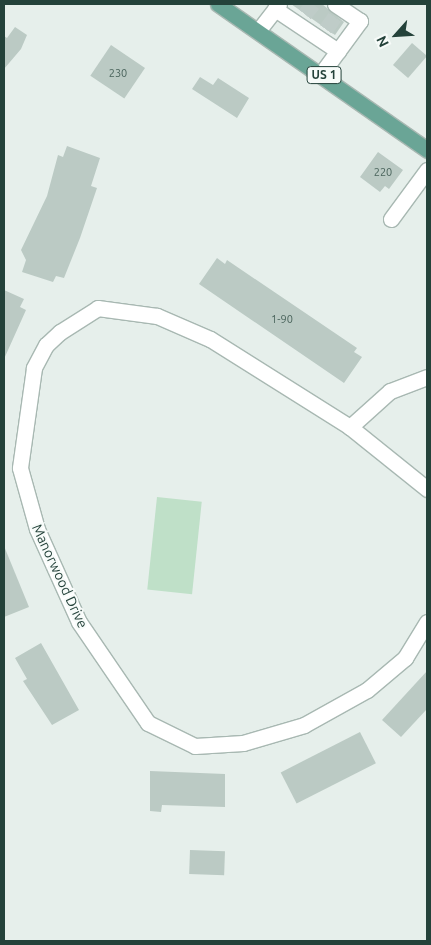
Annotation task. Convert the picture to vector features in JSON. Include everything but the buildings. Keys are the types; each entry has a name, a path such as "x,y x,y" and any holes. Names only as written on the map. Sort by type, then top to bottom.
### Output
{"main road":[{"name":"US 1","path":"218,4 321,74 427,150"}],"street":[{"path":"258,31 277,6 302,19 323,34 338,51"},
{"path":"321,74 360,21 338,8"},
{"path":"391,219 427,170"},
{"name":"Manorwood Drive","path":"427,489 350,427 210,339 157,316 98,308 53,338 34,368 20,468 37,529 79,622 148,723 195,746 243,743 304,725 367,690 405,658 427,622"},
{"path":"350,427 390,391 427,377"}],"green space":[{"path":"157,497 202,502 192,594 147,589"}],"tunnel":[{"path":"305,14 313,4"},
{"path":"326,29 337,14"}]}
